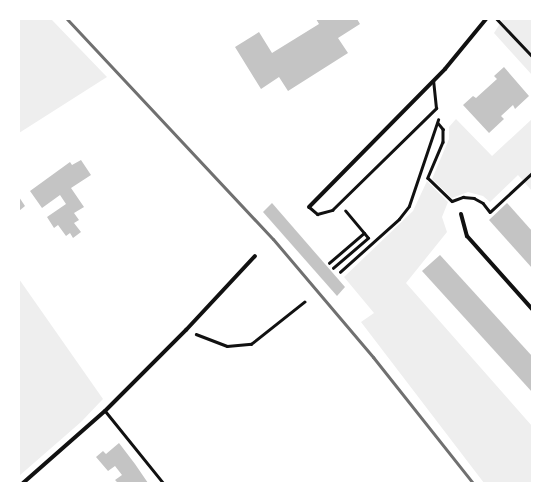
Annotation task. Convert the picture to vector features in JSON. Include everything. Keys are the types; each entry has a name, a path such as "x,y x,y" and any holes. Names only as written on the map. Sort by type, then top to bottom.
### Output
{"street":[{"path":"309,207 462,51 486,19"},
{"path":"461,214 467,236 532,309"},
{"path":"22,483 105,411 186,330 255,256"}],"lane":[{"path":"309,207 317,214 322,214 339,204 436,108 433,81"},
{"path":"105,411 164,483"}],"path":[{"path":"496,19 532,56"},
{"path":"340,272 399,219 408,206 438,123 436,108"},
{"path":"438,123 443,129 443,142 428,178 452,201 463,197 474,198 483,203 490,212 532,173"},
{"path":"333,268 368,238 339,204"},
{"path":"329,263 364,233"},
{"path":"186,330 227,346 251,344 304,302"}],"shaded area":[{"path":"19,19 51,19 107,77 19,133"},
{"path":"503,19 532,19 532,75 494,33"},
{"path":"456,119 492,156 532,119 532,191 518,175 490,202 483,196 468,192 452,198 432,179 449,139 449,127"},
{"path":"427,181 448,202 442,217 447,232 406,283 532,426 532,483 484,483 361,322 374,313 344,277 413,211"},
{"path":"19,279 103,399 81,422 19,476"}],"building":[{"path":"316,19 357,19 360,24 338,38 348,53 288,91 279,77 261,89 235,47 259,32 272,53 319,24"},
{"path":"504,67 529,96 515,109 513,105 501,116 504,119 489,133 463,105 473,96 476,98 497,79 494,76"},
{"path":"81,160 91,175 71,188 84,207 74,213 79,220 74,223 81,232 73,238 70,233 66,236 58,225 54,228 47,217 66,204 60,195 42,208 30,191 70,162 72,165"},
{"path":"19,197 25,206 19,211"},
{"path":"272,203 345,287 337,296 263,212"},
{"path":"507,203 532,231 532,268 489,220"},
{"path":"440,255 532,356 532,392 422,271"},
{"path":"119,443 148,483 118,483 115,480 122,475 115,466 108,471 96,457 103,451 106,454"}],"railway":[{"path":"67,19 273,239 373,357 473,483"}]}
